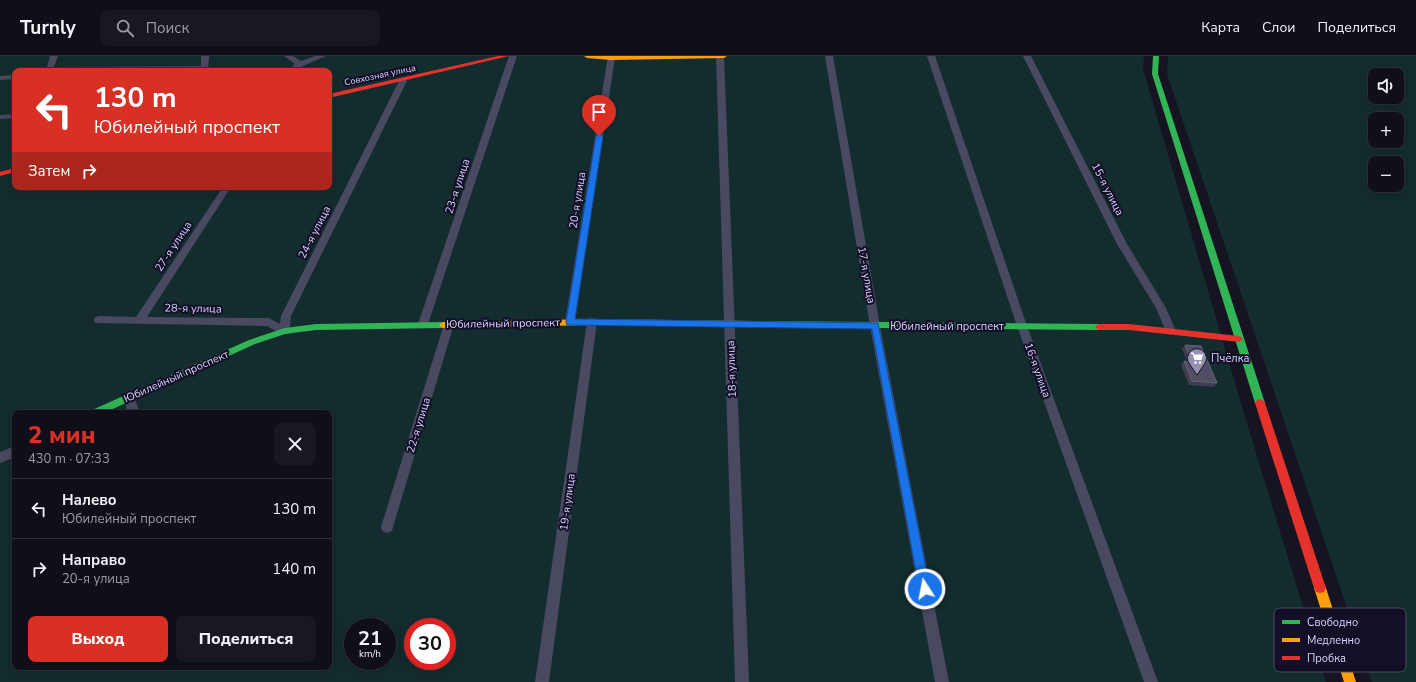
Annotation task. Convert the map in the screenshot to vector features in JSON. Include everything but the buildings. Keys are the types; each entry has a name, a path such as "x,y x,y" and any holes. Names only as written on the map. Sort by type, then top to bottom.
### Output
{"street":[{"path":"51,68 54,56"},
{"path":"205,68 206,56"},
{"path":"288,56 300,64"},
{"path":"295,68 300,64 322,56"},
{"name":"Совхозная улица","path":"332,95 403,81 506,56"},
{"name":"23-я улица","path":"423,324 513,56"},
{"path":"587,56 611,58 724,56"},
{"name":"18-я улица","path":"720,56 742,682"},
{"name":"17-я улица","path":"830,56 875,326 942,682"},
{"name":"16-я улица","path":"931,56 1022,326 1151,682"},
{"name":"15-я улица","path":"1027,56 1122,244 1161,308 1171,331"},
{"path":"1156,56 1156,74 1326,608"},
{"name":"20-я улица","path":"570,322 611,58"},
{"path":"0,78 12,77"},
{"name":"24-я улица","path":"285,331 286,316 403,81"},
{"path":"0,117 12,116"},
{"path":"0,174 12,171"},
{"name":"27-я улица","path":"140,319 225,190"},
{"name":"28-я улица","path":"99,320 140,319 269,322 285,331"},
{"name":"Юбилейный проспект","path":"101,410 252,342 285,331 316,327 592,322 875,326 1129,327 1240,339"},
{"name":"19-я улица","path":"542,682 592,322"},
{"name":"22-я улица","path":"387,527 449,324"},
{"path":"129,397 133,410"},
{"path":"0,458 12,452"},
{"path":"1347,672 1350,682"}],"green space":[{"path":"0,56 1144,56 1143,69 1246,420 1303,608 1274,608 1274,672 1323,672 1326,682 0,682"},
{"path":"1168,56 1416,56 1416,682 1372,682 1369,672 1406,672 1406,608 1347,608 1167,74"}],"traffic: fast":[{"path":"1156,56 1155,74 1260,403"},
{"path":"753,324 1099,327"},
{"path":"102,410 252,342 285,331 316,327 443,325"}],"traffic: slow":[{"path":"587,56 611,58 724,56"},
{"path":"443,325 592,322 753,324"},
{"path":"1320,588 1326,608"},
{"path":"1347,672 1350,682"}],"traffic: jam":[{"path":"332,95 506,56"},
{"path":"0,174 12,171"},
{"path":"1099,327 1129,327 1239,339"},
{"path":"1260,403 1320,588"}],"place":[{"name":"Пчёлка","path":"1197,375"}],"route":[{"path":"599,136 570,322 875,326 925,589"}]}
